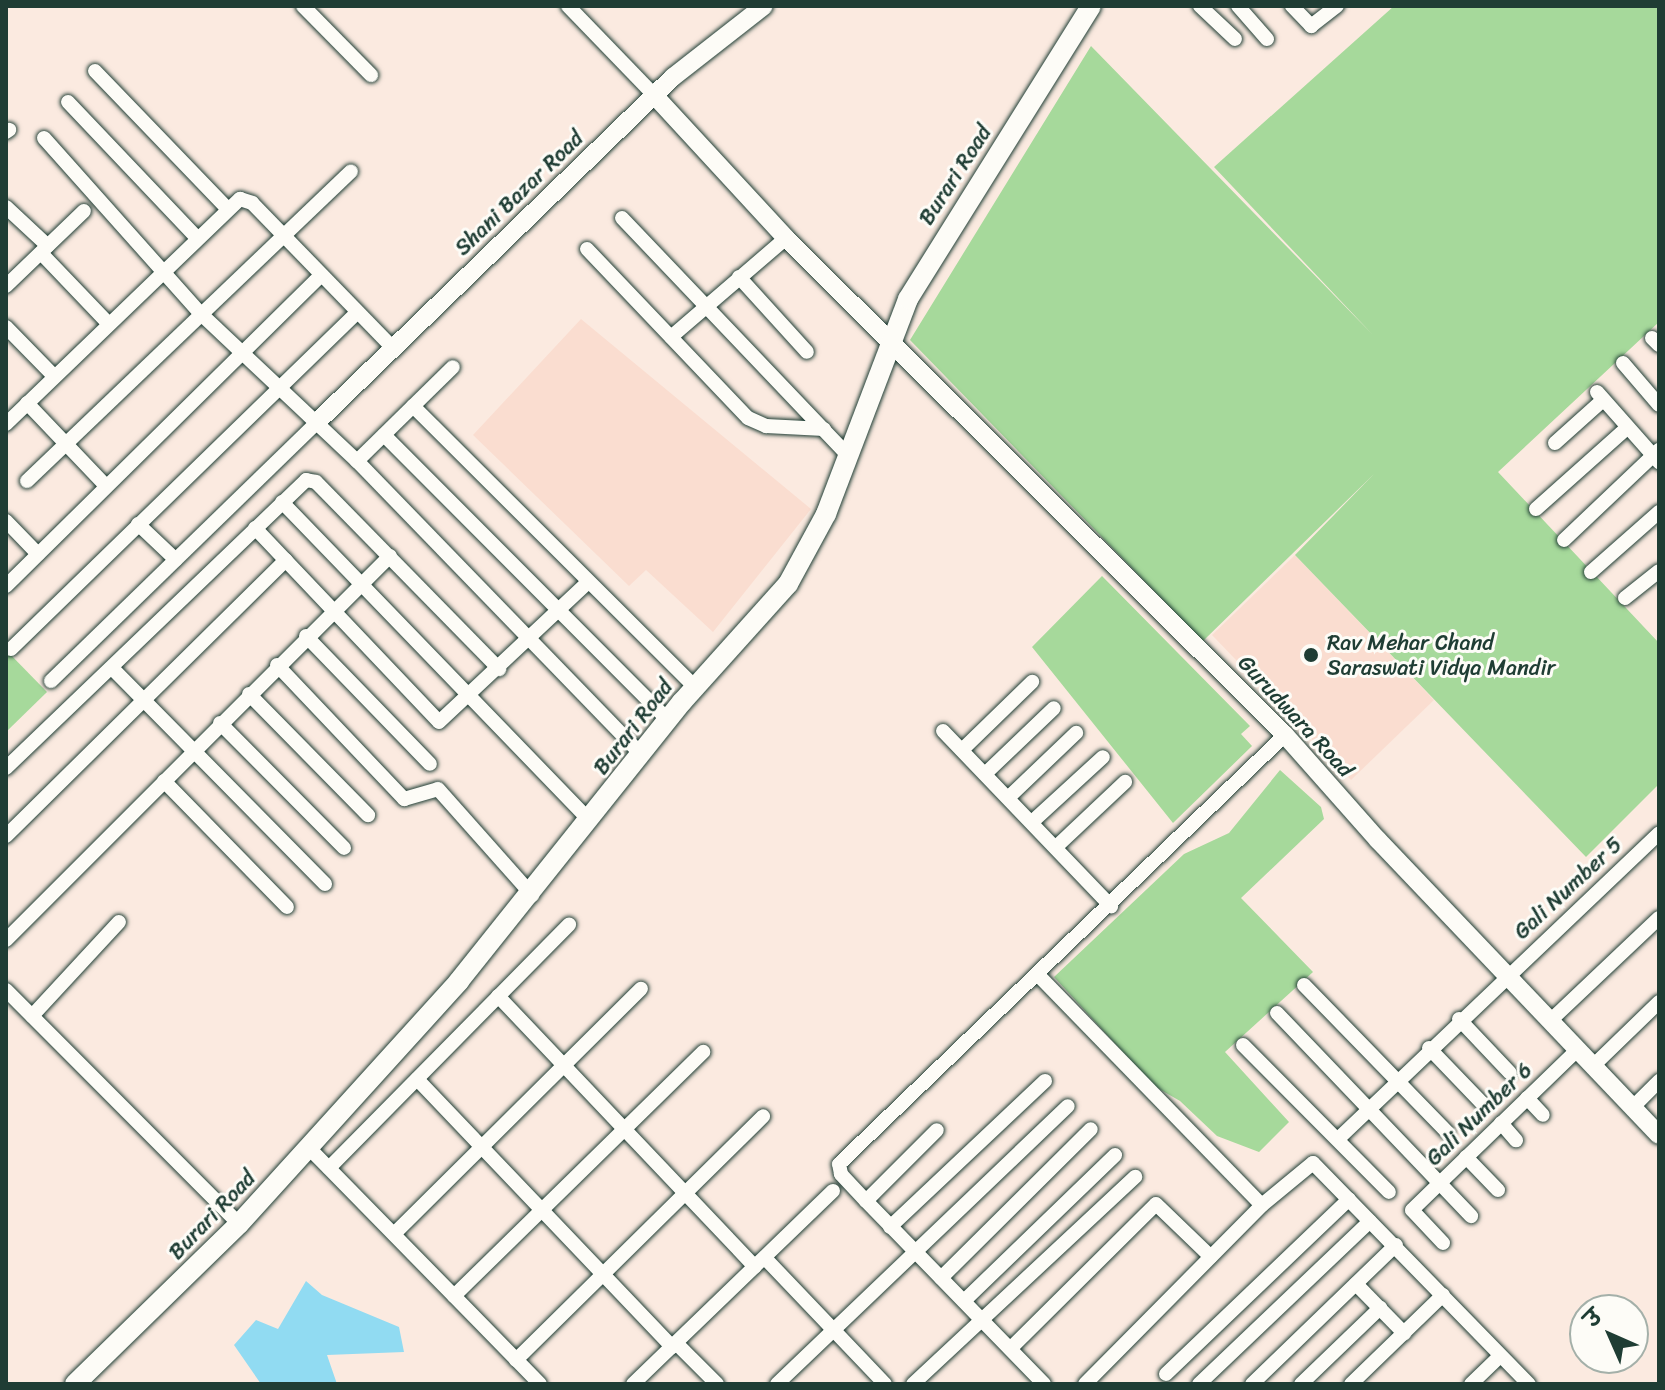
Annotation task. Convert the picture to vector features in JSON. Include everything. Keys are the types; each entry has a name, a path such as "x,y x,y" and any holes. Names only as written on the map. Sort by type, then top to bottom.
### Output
{"main road":[{"name":"Burari Road","path":"75,1384 239,1224 309,1148 532,895 695,687 796,573 847,454 889,339 940,243 1084,9"}],"street":[{"path":"303,6 371,75"},
{"path":"568,6 654,95"},
{"name":"Shani Bazar Road","path":"316,423 654,95 764,6"},
{"path":"1200,6 1235,39"},
{"path":"1238,6 1267,39"},
{"path":"1292,6 1311,26 1337,6"},
{"path":"95,71 228,209"},
{"name":"Gurudwara Road","path":"654,95 786,238 1285,735 1506,975 1659,1135"},
{"path":"68,102 197,238"},
{"path":"44,138 201,314 357,461 527,642 641,754"},
{"path":"27,481 351,171"},
{"path":"6,424 197,238 228,209 246,199 393,348"},
{"path":"6,207 108,323"},
{"path":"9,278 45,250 84,211"},
{"path":"622,218 847,454"},
{"path":"671,337 786,238"},
{"path":"587,249 748,418 766,426 824,429"},
{"path":"6,586 320,276"},
{"path":"739,277 807,352"},
{"path":"11,649 357,313"},
{"path":"6,327 54,376"},
{"path":"1623,363 1659,405"},
{"path":"357,461 453,367"},
{"path":"1555,443 1600,396 1627,428 1657,456 1564,540"},
{"path":"27,403 106,486"},
{"path":"413,406 695,687"},
{"path":"51,681 316,423"},
{"path":"1536,509 1627,428"},
{"path":"384,435 668,720"},
{"path":"6,768 113,669 282,502 311,479 499,669"},
{"path":"282,502 590,821"},
{"path":"1591,572 1659,512"},
{"path":"6,521 38,554"},
{"path":"138,524 176,560"},
{"path":"255,528 439,722 470,697 588,582"},
{"path":"6,940 306,636 390,556"},
{"path":"6,836 286,560"},
{"path":"1625,598 1659,571"},
{"path":"306,636 430,764"},
{"path":"277,665 404,799 438,789 532,895"},
{"path":"113,669 325,884"},
{"path":"962,750 1032,682"},
{"path":"249,694 368,815"},
{"path":"985,774 1054,708"},
{"path":"220,723 344,848"},
{"path":"943,731 1111,906"},
{"path":"1009,797 1076,733"},
{"path":"1044,1384 890,1227 838,1169 842,1159 1111,906 1285,735"},
{"path":"1032,822 1103,757"},
{"path":"164,781 287,907"},
{"path":"1056,847 1125,782"},
{"name":"Gali Number 5","path":"1338,1139 1459,1019 1659,833"},
{"path":"1550,1021 1659,918"},
{"path":"32,1016 119,922"},
{"path":"329,1168 569,925"},
{"path":"1037,974 1262,1205"},
{"path":"1304,985 1448,1133"},
{"path":"394,1234 641,989"},
{"path":"6,990 239,1224"},
{"path":"498,996 686,1192 885,1384"},
{"path":"1593,1066 1659,1002"},
{"path":"1277,1013 1471,1216"},
{"path":"1459,1019 1510,1073"},
{"path":"1243,1045 1389,1192"},
{"path":"1429,1048 1481,1102"},
{"name":"Gali Number 6","path":"1443,1243 1412,1210 1577,1050"},
{"path":"454,1296 703,1052"},
{"path":"417,1079 674,1345 717,1384"},
{"path":"890,1227 1045,1081"},
{"path":"1633,1107 1659,1081"},
{"path":"1527,1098 1543,1115"},
{"path":"777,1384 1068,1106"},
{"path":"516,1360 763,1116"},
{"path":"1501,1123 1516,1140"},
{"path":"941,1278 1091,1129"},
{"path":"866,1201 937,1130"},
{"path":"309,1148 540,1384"},
{"path":"964,1301 1115,1155"},
{"path":"1466,1157 1498,1190"},
{"path":"1085,1384 1262,1205 1313,1163 1396,1245 1526,1383"},
{"path":"917,1383 1135,1177"},
{"path":"633,1384 833,1191"},
{"path":"1166,1374 1349,1199"},
{"path":"1011,1348 1156,1204 1211,1257"},
{"path":"1199,1384 1370,1221"},
{"path":"1252,1384 1396,1245"},
{"path":"1356,1284 1404,1333"},
{"path":"1351,1384 1443,1295"},
{"path":"1301,1384 1380,1308"},
{"path":"1471,1384 1500,1356"}],"shaded area":[{"path":"581,319 811,509 713,632 646,570 629,586 473,435"},
{"name":"Rav Mehar Chand Saraswati Vidya Mandir","path":"1295,555 1434,700 1351,780 1212,635"}],"green space":[{"path":"1394,6 1659,6 1659,322 1498,472 1659,643 1659,784 1586,857 1295,555 1374,474 1203,641 910,340 1091,46 1373,335 1214,167"},
{"path":"1102,576 1250,726 1241,734 1252,746 1173,823 1032,647"},
{"path":"6,650 47,692 6,732"},
{"path":"1280,770 1321,807 1324,819 1241,898 1313,972 1225,1052 1289,1122 1259,1152 1217,1136 1180,1101 1154,1086 1054,977 1184,854 1229,833"}],"water":[{"path":"306,1281 322,1295 399,1327 404,1352 327,1355 337,1384 261,1384 234,1345 256,1320 278,1329"}],"place":[{"name":"Rav Mehar Chand Saraswati Vidya Mandir","path":"1311,655"}]}
